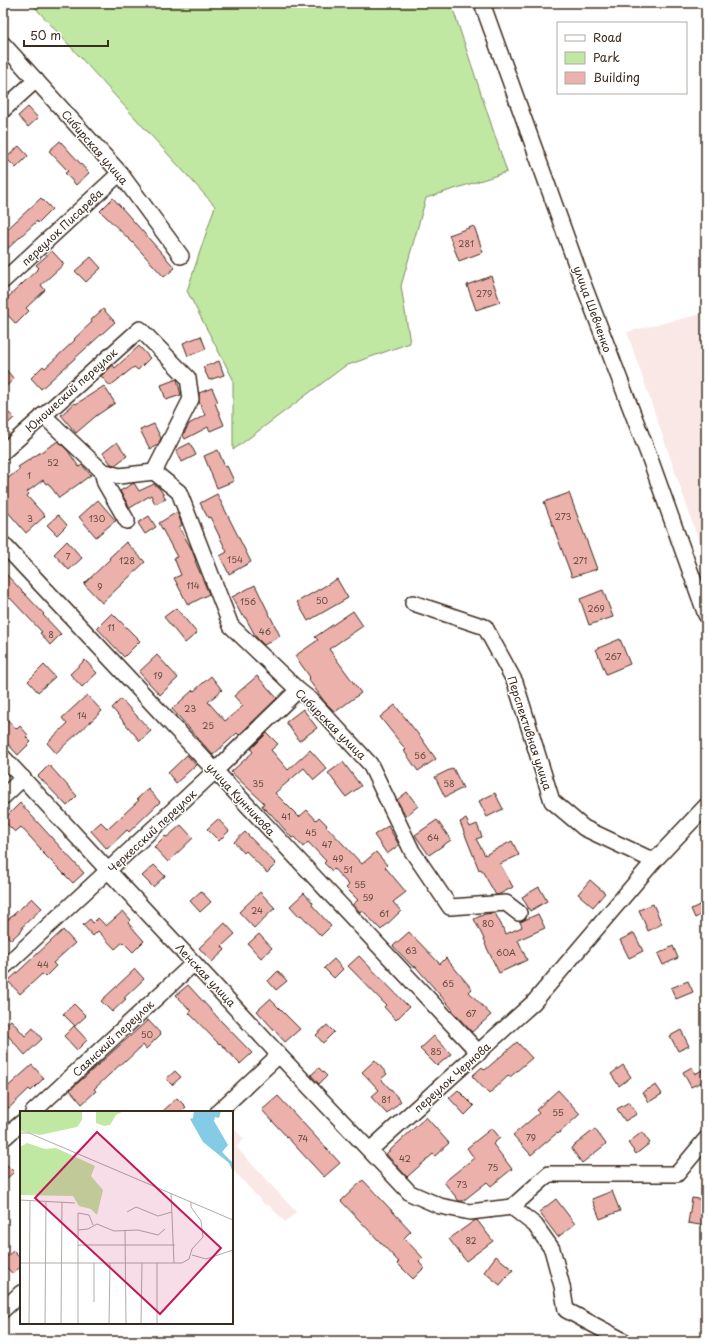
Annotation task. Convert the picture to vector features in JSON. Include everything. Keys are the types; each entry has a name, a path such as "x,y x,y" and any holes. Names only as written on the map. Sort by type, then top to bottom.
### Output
{"street":[{"name":"улица Шевченко","path":"482,3 581,278 649,456 706,615"},
{"name":"Сибирская улица","path":"3,44 120,173 181,256"},
{"path":"3,110 36,80"},
{"name":"переулок Писарева","path":"3,281 120,173"},
{"name":"Юношеский переулок","path":"3,452 140,329 188,378 191,399 154,472"},
{"path":"43,415 102,471 119,476 154,472"},
{"path":"102,471 104,483 127,521"},
{"name":"Сибирская улица","path":"154,472 179,492 231,626 298,690 312,701 370,764 412,851 450,906 506,903 519,913"},
{"name":"улица Кунникова","path":"3,544 479,1053"},
{"name":"Перспективная улица","path":"413,603 485,627 515,682 552,801 584,828 654,861"},
{"name":"Черкесский переулок","path":"3,968 109,871 298,690"},
{"name":"Ленская улица","path":"3,757 279,1055 410,1193 440,1206 470,1212 512,1207"},
{"path":"3,797 23,778"},
{"name":"переулок Чернова","path":"370,1150 534,1002 654,861 706,806"},
{"name":"Саянский переулок","path":"34,1111 194,963"},
{"path":"219,1111 279,1055"},
{"path":"3,1140 20,1124"},
{"path":"624,1341 566,1310 562,1286 552,1249 534,1225 512,1207 549,1174 677,1174 706,1139"},
{"path":"3,1310 20,1294"}],"shaded area":[{"path":"706,313 706,562 627,332"},
{"path":"233,1128 244,1139 236,1147 296,1212 285,1222 268,1204 266,1206 233,1170"}],"green space":[{"path":"31,3 451,3 507,172 426,198 401,286 410,343 345,366 233,450 233,379 187,291 215,206"}],"building":[{"path":"28,107 38,118 28,127 18,116"},
{"path":"60,141 89,173 76,185 65,173 68,171 49,151"},
{"path":"19,146 28,156 16,168 6,158"},
{"path":"41,198 52,209 3,253 3,233"},
{"path":"113,198 175,268 164,277 133,243 100,211"},
{"path":"474,226 483,252 459,261 449,235"},
{"path":"52,251 64,264 41,285 45,290 26,308 29,311 16,324 3,310 3,302 39,268 36,265"},
{"path":"91,257 101,268 86,282 75,271"},
{"path":"491,276 500,302 476,310 467,285"},
{"path":"103,309 115,322 41,389 31,378 43,366 45,368 75,340 74,339 92,322 91,320"},
{"path":"201,336 206,349 188,356 183,343"},
{"path":"139,346 150,358 138,370 134,367 110,386 101,376 113,365 115,368"},
{"path":"219,361 224,375 209,380 203,367"},
{"path":"3,366 14,379 3,389"},
{"path":"177,379 181,395 166,400 161,385"},
{"path":"104,386 115,403 96,416 76,433 61,415 75,403 76,404"},
{"path":"212,388 218,402 215,403 224,425 210,431 208,427 185,439 183,435 189,424 205,415 199,402 199,393"},
{"path":"3,407 14,418 3,428"},
{"path":"154,424 161,438 158,445 150,449 140,430"},
{"path":"58,441 68,451 79,467 82,465 91,475 59,498 48,483 46,484 43,480 27,492 29,494 27,496 45,516 26,533 7,511 3,514 3,482 20,469 18,467"},
{"path":"117,442 127,456 115,465 111,464 103,453"},
{"path":"190,443 196,455 182,462 176,450"},
{"path":"218,450 225,467 227,466 234,481 217,488 204,456"},
{"path":"134,483 139,491 154,484 160,489 166,499 155,504 151,495 130,508 120,491"},
{"path":"569,493 597,569 572,577 544,502"},
{"path":"217,494 251,562 229,574 220,556 227,552 210,517 208,518 200,503"},
{"path":"98,500 116,521 96,537 79,517"},
{"path":"177,512 182,525 179,527 192,550 209,594 188,605 174,578 181,575 174,558 177,557 159,523"},
{"path":"58,515 67,525 57,535 47,525"},
{"path":"149,516 156,527 145,534 138,523"},
{"path":"67,541 82,558 69,570 54,554"},
{"path":"126,542 145,562 102,603 84,584"},
{"path":"3,571 61,634 50,645 40,633 42,632 10,598 3,604"},
{"path":"337,579 348,598 308,621 297,602"},
{"path":"255,585 280,636 264,645 256,637 244,615 242,616 232,597"},
{"path":"603,590 613,617 589,625 580,599"},
{"path":"176,608 197,633 185,643 164,617"},
{"path":"353,611 363,626 329,649 361,693 335,712 324,701 308,679 310,677 295,656 318,640 315,637"},
{"path":"112,613 140,641 124,657 97,628"},
{"path":"620,639 630,664 606,674 596,649"},
{"path":"157,655 178,678 160,695 139,672"},
{"path":"85,660 97,673 82,687 70,674"},
{"path":"44,665 55,677 38,692 28,681"},
{"path":"211,676 222,690 208,702 225,721 243,706 234,696 257,676 277,698 239,735 237,733 213,755 172,709"},
{"path":"87,695 102,711 56,753 47,743 67,724 62,718"},
{"path":"121,699 151,731 140,741 112,708"},
{"path":"395,705 436,759 418,771 404,751 406,750 380,717"},
{"path":"303,709 317,728 299,741 286,722"},
{"path":"3,716 17,729 20,726 28,735 26,737 31,742 18,755 3,739"},
{"path":"267,733 278,744 271,750 288,770 310,750 327,769 314,780 304,768 275,793 299,817 307,810 316,820 319,817 362,864 376,852 387,865 385,867 406,892 393,902 401,911 381,930 362,910 360,912 353,904 358,900 346,888 349,885 334,869 332,871 324,863 326,861 308,842 303,847 294,837 292,838 262,806 264,803 231,772 253,752 251,749"},
{"path":"187,755 196,765 176,783 168,773"},
{"path":"343,762 361,786 346,797 328,773"},
{"path":"49,765 77,796 67,806 38,776"},
{"path":"453,768 463,788 445,797 435,777"},
{"path":"148,789 160,802 129,832 127,830 107,849 91,831 101,822 108,829 139,800 137,799"},
{"path":"407,792 418,806 406,816 397,800"},
{"path":"495,793 503,809 487,817 479,801"},
{"path":"20,803 84,873 73,883 40,850 41,849 21,827 15,832 3,820"},
{"path":"218,819 229,831 219,841 207,829"},
{"path":"466,819 470,827 477,824 482,837 476,839 485,855 512,841 519,855 500,864 513,887 496,895 481,869 479,870 460,822"},
{"path":"437,820 451,840 429,855 415,835"},
{"path":"181,825 193,838 168,862 154,847 165,836 167,837"},
{"path":"388,826 399,845 387,854 374,835"},
{"path":"245,832 276,864 267,873 246,851 244,853 234,842"},
{"path":"154,865 165,876 153,887 142,876"},
{"path":"590,880 605,893 593,907 578,894"},
{"path":"539,887 547,901 530,911 522,897"},
{"path":"201,891 211,902 200,912 190,901"},
{"path":"260,892 275,908 254,928 239,912"},
{"path":"304,893 313,903 312,905 331,926 321,936 290,906"},
{"path":"32,898 42,908 11,940 3,931 3,924"},
{"path":"706,902 706,912 695,918 691,909"},
{"path":"653,904 662,924 648,931 639,910"},
{"path":"123,911 131,920 128,923 144,941 133,952 123,942 115,949 98,931 93,936 83,925 90,919 93,923 98,918 106,926"},
{"path":"495,913 506,934 522,927 520,922 538,914 545,928 518,940 527,960 499,973 474,919 485,914"},
{"path":"225,923 235,934 222,946 225,950 212,962 199,948"},
{"path":"63,930 75,943 53,963 56,966 45,977 42,974 20,994 8,981"},
{"path":"409,932 440,964 446,958 472,989 469,992 491,1015 472,1032 452,1011 453,1010 415,966 413,967 393,946"},
{"path":"634,933 643,951 629,958 620,940"},
{"path":"259,934 272,948 261,958 248,944"},
{"path":"673,946 678,958 663,965 658,954"},
{"path":"359,956 409,1007 396,1020 384,1007 386,1005 348,966"},
{"path":"334,959 343,969 334,978 324,968"},
{"path":"135,969 144,979 112,1012 101,1001"},
{"path":"278,971 287,981 276,990 268,981"},
{"path":"688,981 693,992 676,999 671,988"},
{"path":"188,985 252,1053 240,1064 189,1013 191,1011 176,995"},
{"path":"270,999 300,1029 285,1042 257,1011"},
{"path":"74,1004 86,1016 75,1026 63,1014"},
{"path":"11,1020 25,1036 33,1028 42,1039 25,1055 3,1030 3,1027"},
{"path":"148,1020 161,1034 146,1049 143,1045 126,1061 125,1060 94,1089 96,1091 82,1104 70,1090"},
{"path":"327,1025 334,1032 323,1043 316,1035"},
{"path":"74,1026 87,1040 77,1050 64,1036"},
{"path":"681,1030 689,1046 678,1051 670,1036"},
{"path":"434,1036 451,1054 437,1066 420,1049"},
{"path":"517,1042 532,1058 510,1077 509,1075 489,1094 472,1076 482,1067 485,1070"},
{"path":"375,1060 387,1074 381,1079 401,1101 387,1114 371,1097 379,1090 362,1072"},
{"path":"32,1065 44,1078 31,1091 29,1089 9,1108 3,1102 3,1091"},
{"path":"623,1065 631,1077 619,1086 611,1074"},
{"path":"692,1067 695,1074 702,1070 706,1080 691,1087 683,1072"},
{"path":"319,1068 327,1076 319,1084 311,1075"},
{"path":"175,1071 181,1077 172,1085 166,1079"},
{"path":"656,1085 662,1094 649,1102 643,1092"},
{"path":"458,1090 474,1106 465,1115 449,1098"},
{"path":"558,1090 580,1114 558,1134 557,1133 531,1155 513,1135 539,1113 536,1110"},
{"path":"278,1096 340,1163 324,1177 262,1110"},
{"path":"177,1098 186,1107 182,1111 163,1111"},
{"path":"629,1102 637,1114 625,1121 617,1109"},
{"path":"426,1117 449,1143 435,1156 433,1154 407,1177 386,1154"},
{"path":"492,1128 500,1138 493,1144 512,1169 491,1186 487,1182 463,1201 459,1201 444,1182 474,1158 467,1148"},
{"path":"595,1129 606,1144 582,1163 571,1148"},
{"path":"642,1132 650,1143 636,1154 628,1143"},
{"path":"3,1161 14,1172 3,1182"},
{"path":"363,1180 411,1231 404,1238 423,1258 419,1262 424,1268 413,1279 397,1263 399,1262 341,1201"},
{"path":"612,1191 620,1211 600,1219 592,1199"},
{"path":"692,1198 706,1200 706,1226 688,1223"},
{"path":"556,1199 575,1224 558,1237 539,1212"},
{"path":"477,1220 493,1241 466,1261 449,1239"},
{"path":"13,1251 20,1258 20,1267 13,1274 3,1264 3,1260"},
{"path":"496,1256 513,1270 500,1285 484,1272"}]}
